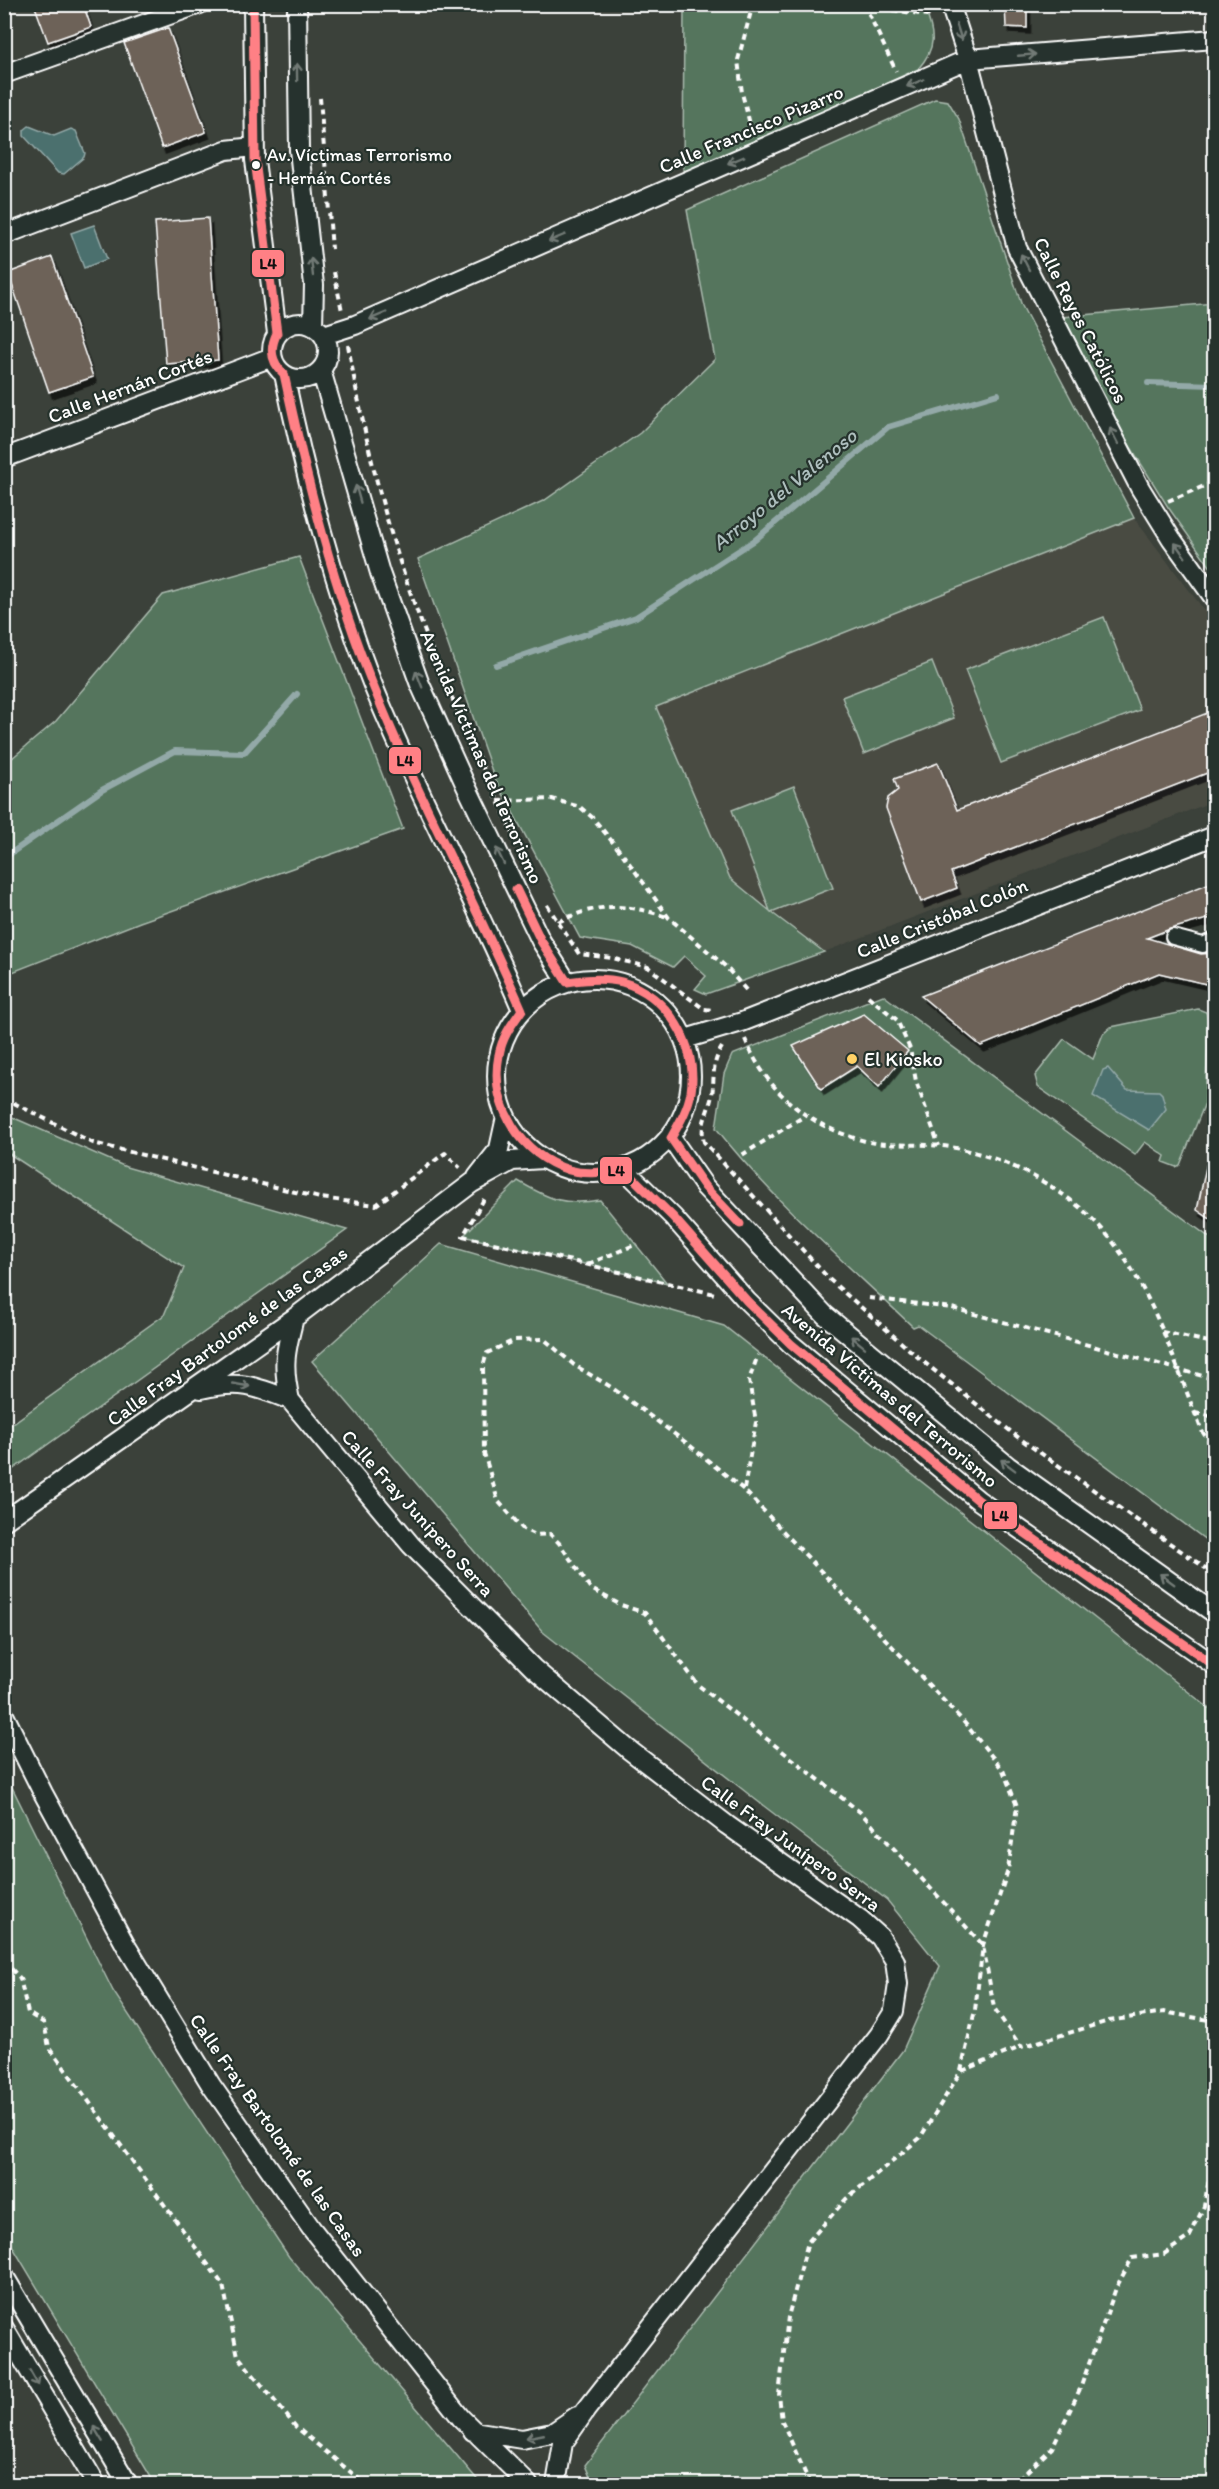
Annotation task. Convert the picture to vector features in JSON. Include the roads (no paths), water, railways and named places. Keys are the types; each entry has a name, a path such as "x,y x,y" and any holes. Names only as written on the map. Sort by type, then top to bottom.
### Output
{"street":[{"path":"4,74 200,4"},
{"path":"253,4 254,147 277,333 271,349 278,370 297,379 310,377 321,370 327,359 328,347 318,330 299,150 297,4"},
{"name":"Calle Reyes Católicos","path":"950,4 968,59 1017,248 1153,508 1215,598"},
{"name":"Calle Francisco Pizarro","path":"318,330 345,330 968,59 1215,39"},
{"path":"4,235 226,150 254,147"},
{"path":"277,333 287,325 300,322 318,330"},
{"name":"Calle Hernán Cortés","path":"4,458 272,357"},
{"name":"Avenida Víctimas del Terrorismo","path":"321,370 380,573 419,682 541,941 567,982"},
{"path":"284,374 293,420 333,574 374,687 419,792 501,960 522,1010"},
{"name":"Calle Cristóbal Colón","path":"685,1039 742,1031 1215,836"},
{"path":"1173,937 1211,944"},
{"path":"596,978 624,982 650,996 671,1015 685,1039 692,1065 691,1090 684,1115 670,1138 650,1156 624,1169 596,1173 569,1170 543,1159 522,1141 506,1117 497,1090 497,1061 506,1034 522,1010 542,993 567,982 596,978"},
{"name":"Calle Fray Bartolomé de las Casas","path":"472,1183 499,1149 506,1117"},
{"name":"Avenida Víctimas del Terrorismo","path":"670,1138 705,1188 825,1315 1008,1466 1215,1613"},
{"name":"Calle Fray Bartolomé de las Casas","path":"4,1521 294,1318 472,1183 512,1161 543,1159"},
{"name":"Avenida Víctimas del Terrorismo","path":"624,1169 673,1217 747,1301 791,1344 978,1500 1215,1665"},
{"name":"Calle Fray Junípero Serra","path":"294,1318 286,1349 284,1376 290,1400 411,1545 533,1668 628,1749 727,1825 860,1918 880,1938 895,1961 898,1984 894,2011 879,2035 562,2443 556,2484"},
{"name":"Calle Fray Junípero Serra","path":"191,1392 228,1383 261,1389 290,1400"},
{"name":"Calle Fray Bartolomé de las Casas","path":"4,1715 43,1793 125,1944 211,2085 310,2228 473,2431 528,2484"},
{"path":"4,2276 128,2484"},
{"path":"4,2328 96,2484"},
{"name":"Calle Fray Junípero Serra","path":"473,2431 522,2439 552,2433 586,2410"}],"water":[{"path":"29,126 54,136 71,129 76,131 85,153 84,157 64,174 58,173 24,136 24,130"},
{"path":"94,225 107,259 84,268 71,233"},
{"path":"1108,1068 1127,1090 1159,1091 1162,1094 1166,1109 1149,1130 1093,1096 1103,1070"}],"waterway":[{"name":"Arroyo del Valenoso","path":"1148,383 1214,385"},
{"name":"Arroyo del Valenoso","path":"496,665 636,617 755,540 888,427 998,394"},
{"name":"Arroyo del Valenoso","path":"4,858 102,790 175,751 244,753 297,694"}],"place":[{"name":"Av. Víctimas Terrorismo - Hernán Cortés","path":"256,165"},
{"name":"El Kiosko","path":"852,1059"}]}
